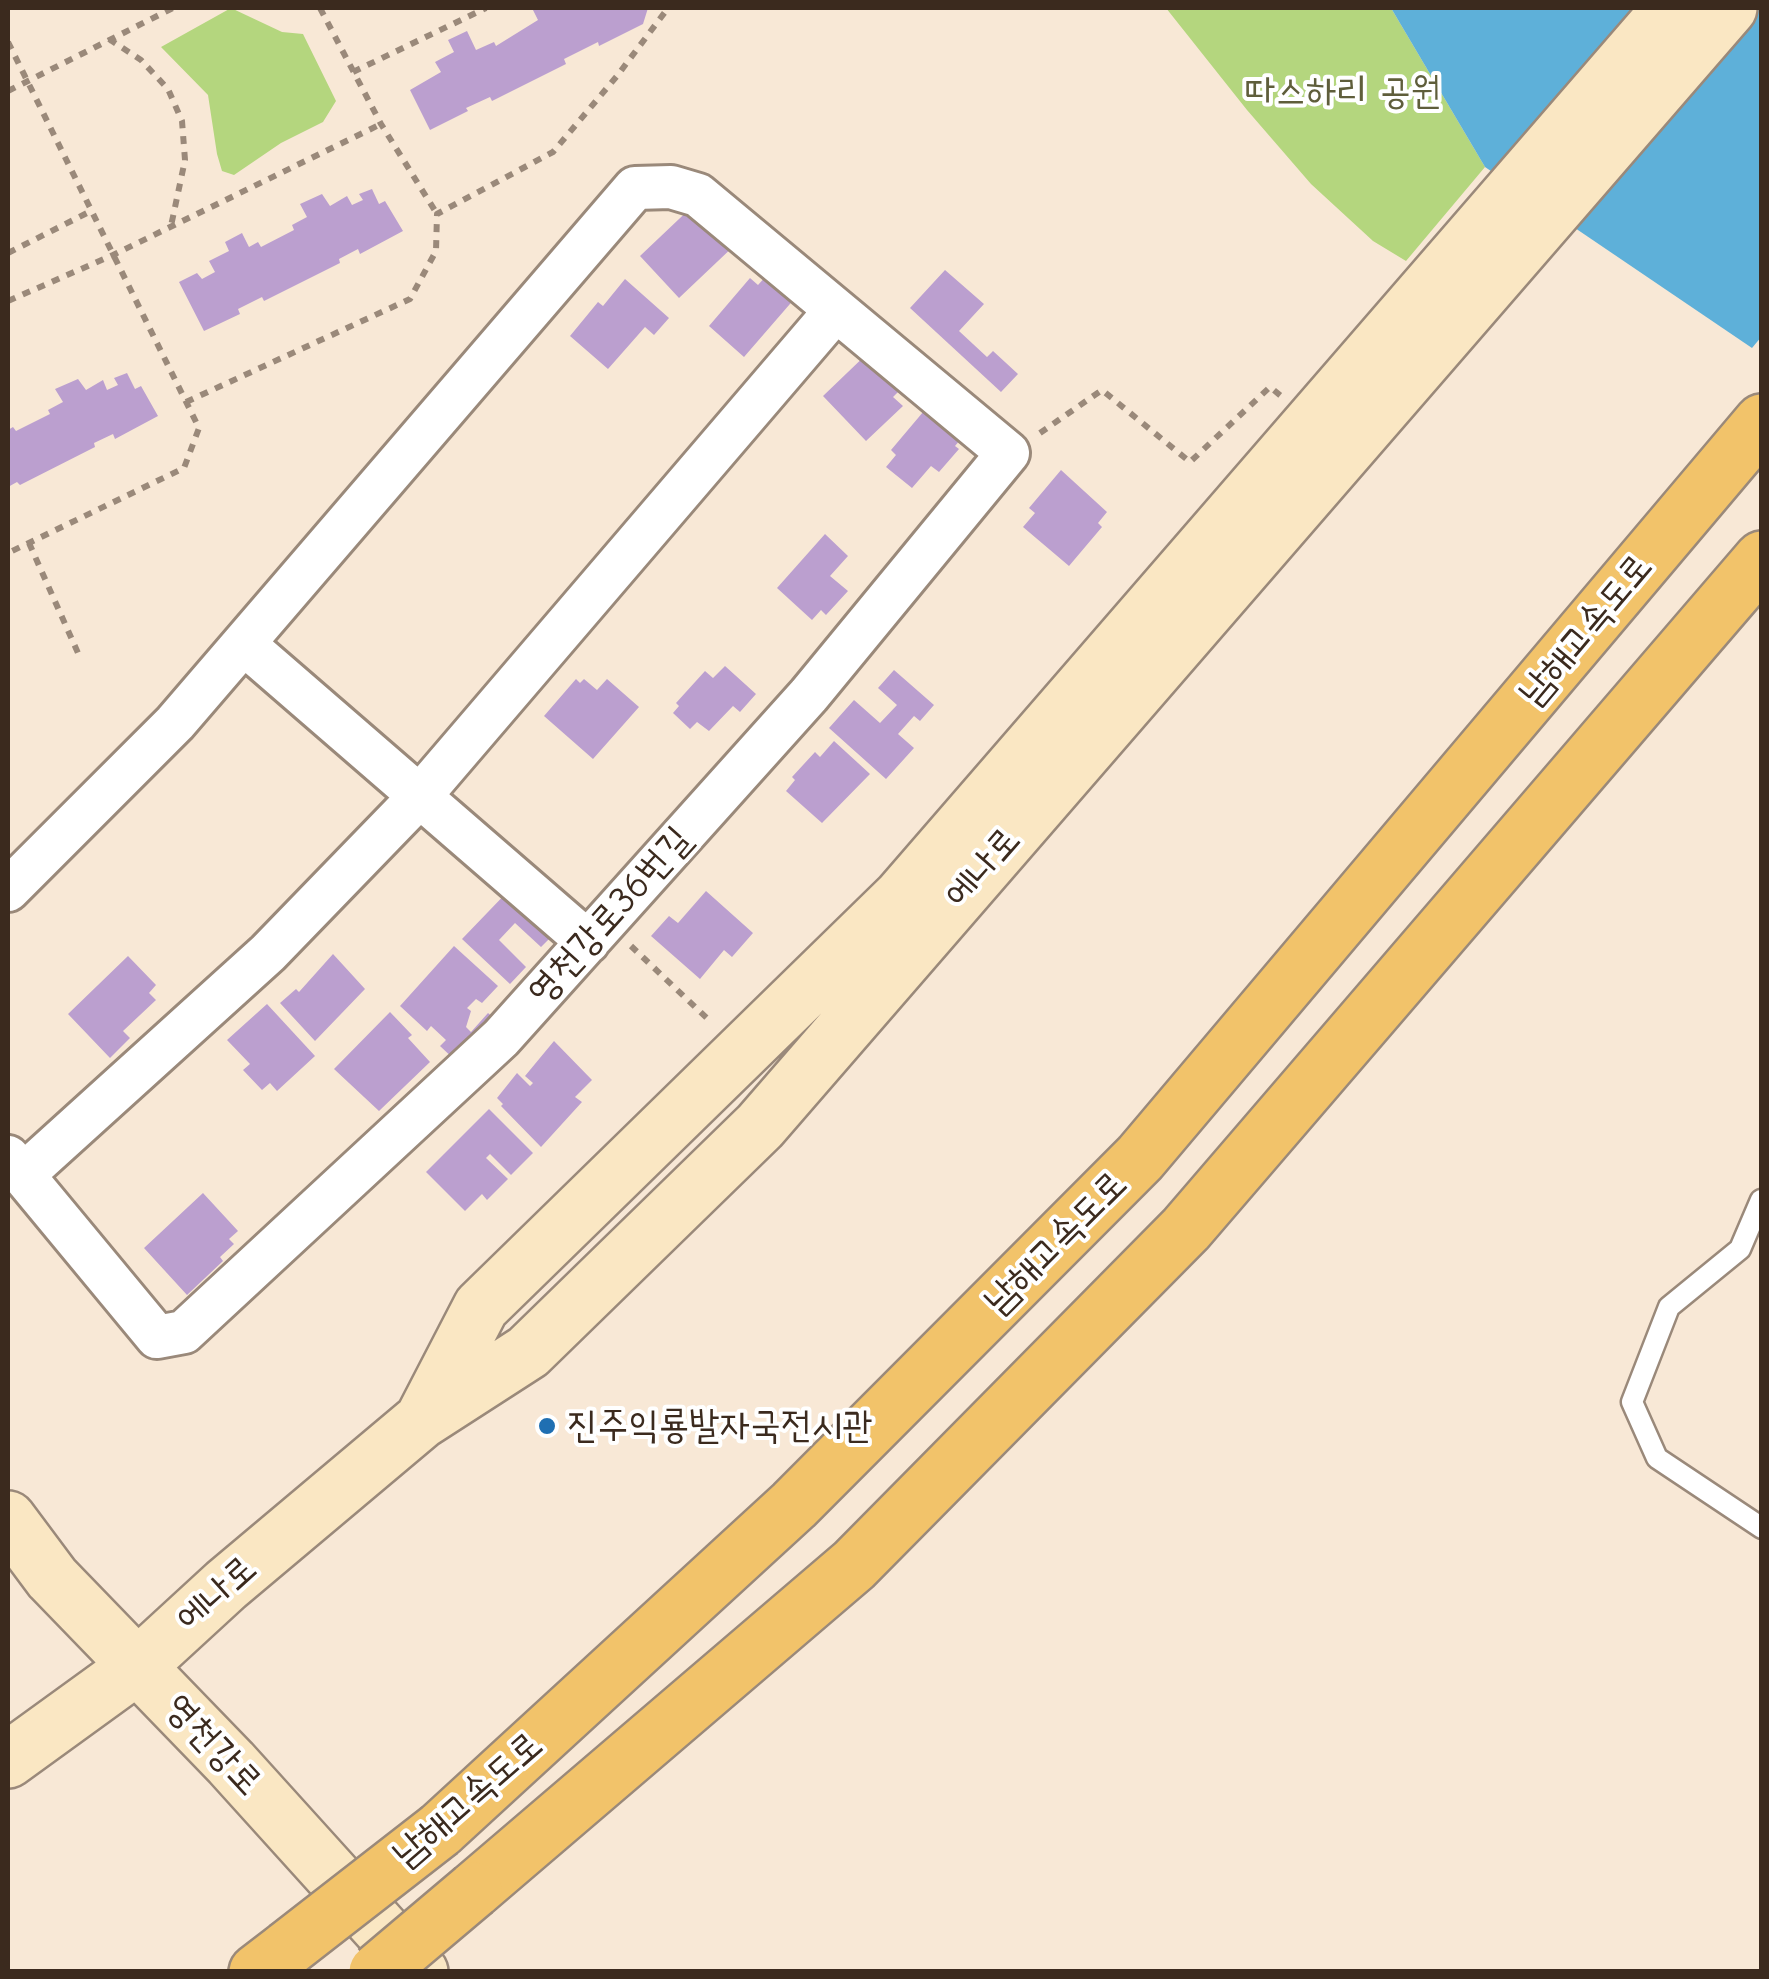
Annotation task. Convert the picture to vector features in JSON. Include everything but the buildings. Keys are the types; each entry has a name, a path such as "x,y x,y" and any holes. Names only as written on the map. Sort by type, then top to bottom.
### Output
{"highway":[{"name":"남해고속도로","path":"272,1960 440,1830 794,1505 1140,1158 1762,422"},
{"name":"남해고속도로","path":"378,1972 854,1565 1186,1229 1762,559"}],"street":[{"path":"1484,256 1670,8"},
{"path":"1484,256 1729,8"},
{"path":"8,890 175,723 635,188 671,186 698,195 1008,453"},
{"name":"에나로","path":"8,1760 139,1665 226,1585 421,1421 480,1307 901,897 1484,256"},
{"name":"영천강로36번길","path":"836,310 420,796 268,954 16,1165 157,1337 184,1332 501,1038 809,695 1008,453"},
{"path":"244,644 420,796 596,932"},
{"name":"영천강로","path":"8,1519 52,1578 139,1665 420,1972"}],"lane":[{"path":"1761,1200 1740,1249 1669,1307 1632,1402 1657,1458 1762,1528"}],"path":[{"path":"8,91 173,8"},
{"path":"186,402 410,299 436,251 438,214 381,124 320,8"},
{"path":"353,72 485,8"},
{"path":"438,214 553,152 668,8"},
{"path":"109,40 141,60 168,89 182,121 185,160 171,227"},
{"path":"8,42 199,428 184,468 8,553"},
{"path":"8,301 113,255 381,124"},
{"path":"8,253 92,210"},
{"path":"1008,453 1102,390 1190,462 1270,387 1294,406"},
{"path":"28,543 78,653"},
{"path":"596,932 694,1008"}],"green space":[{"path":"231,8 282,32 303,34 336,101 323,122 281,143 234,175 222,171 208,95 161,47"},
{"name":"따스하리 공원","path":"1166,8 1391,8 1485,167 1406,261 1373,241 1311,184"}],"water":[{"path":"1391,8 1761,8 1762,336 1752,348 1485,167"}],"place":[{"name":"진주익룡발자국전시관","path":"547,1426"}]}
